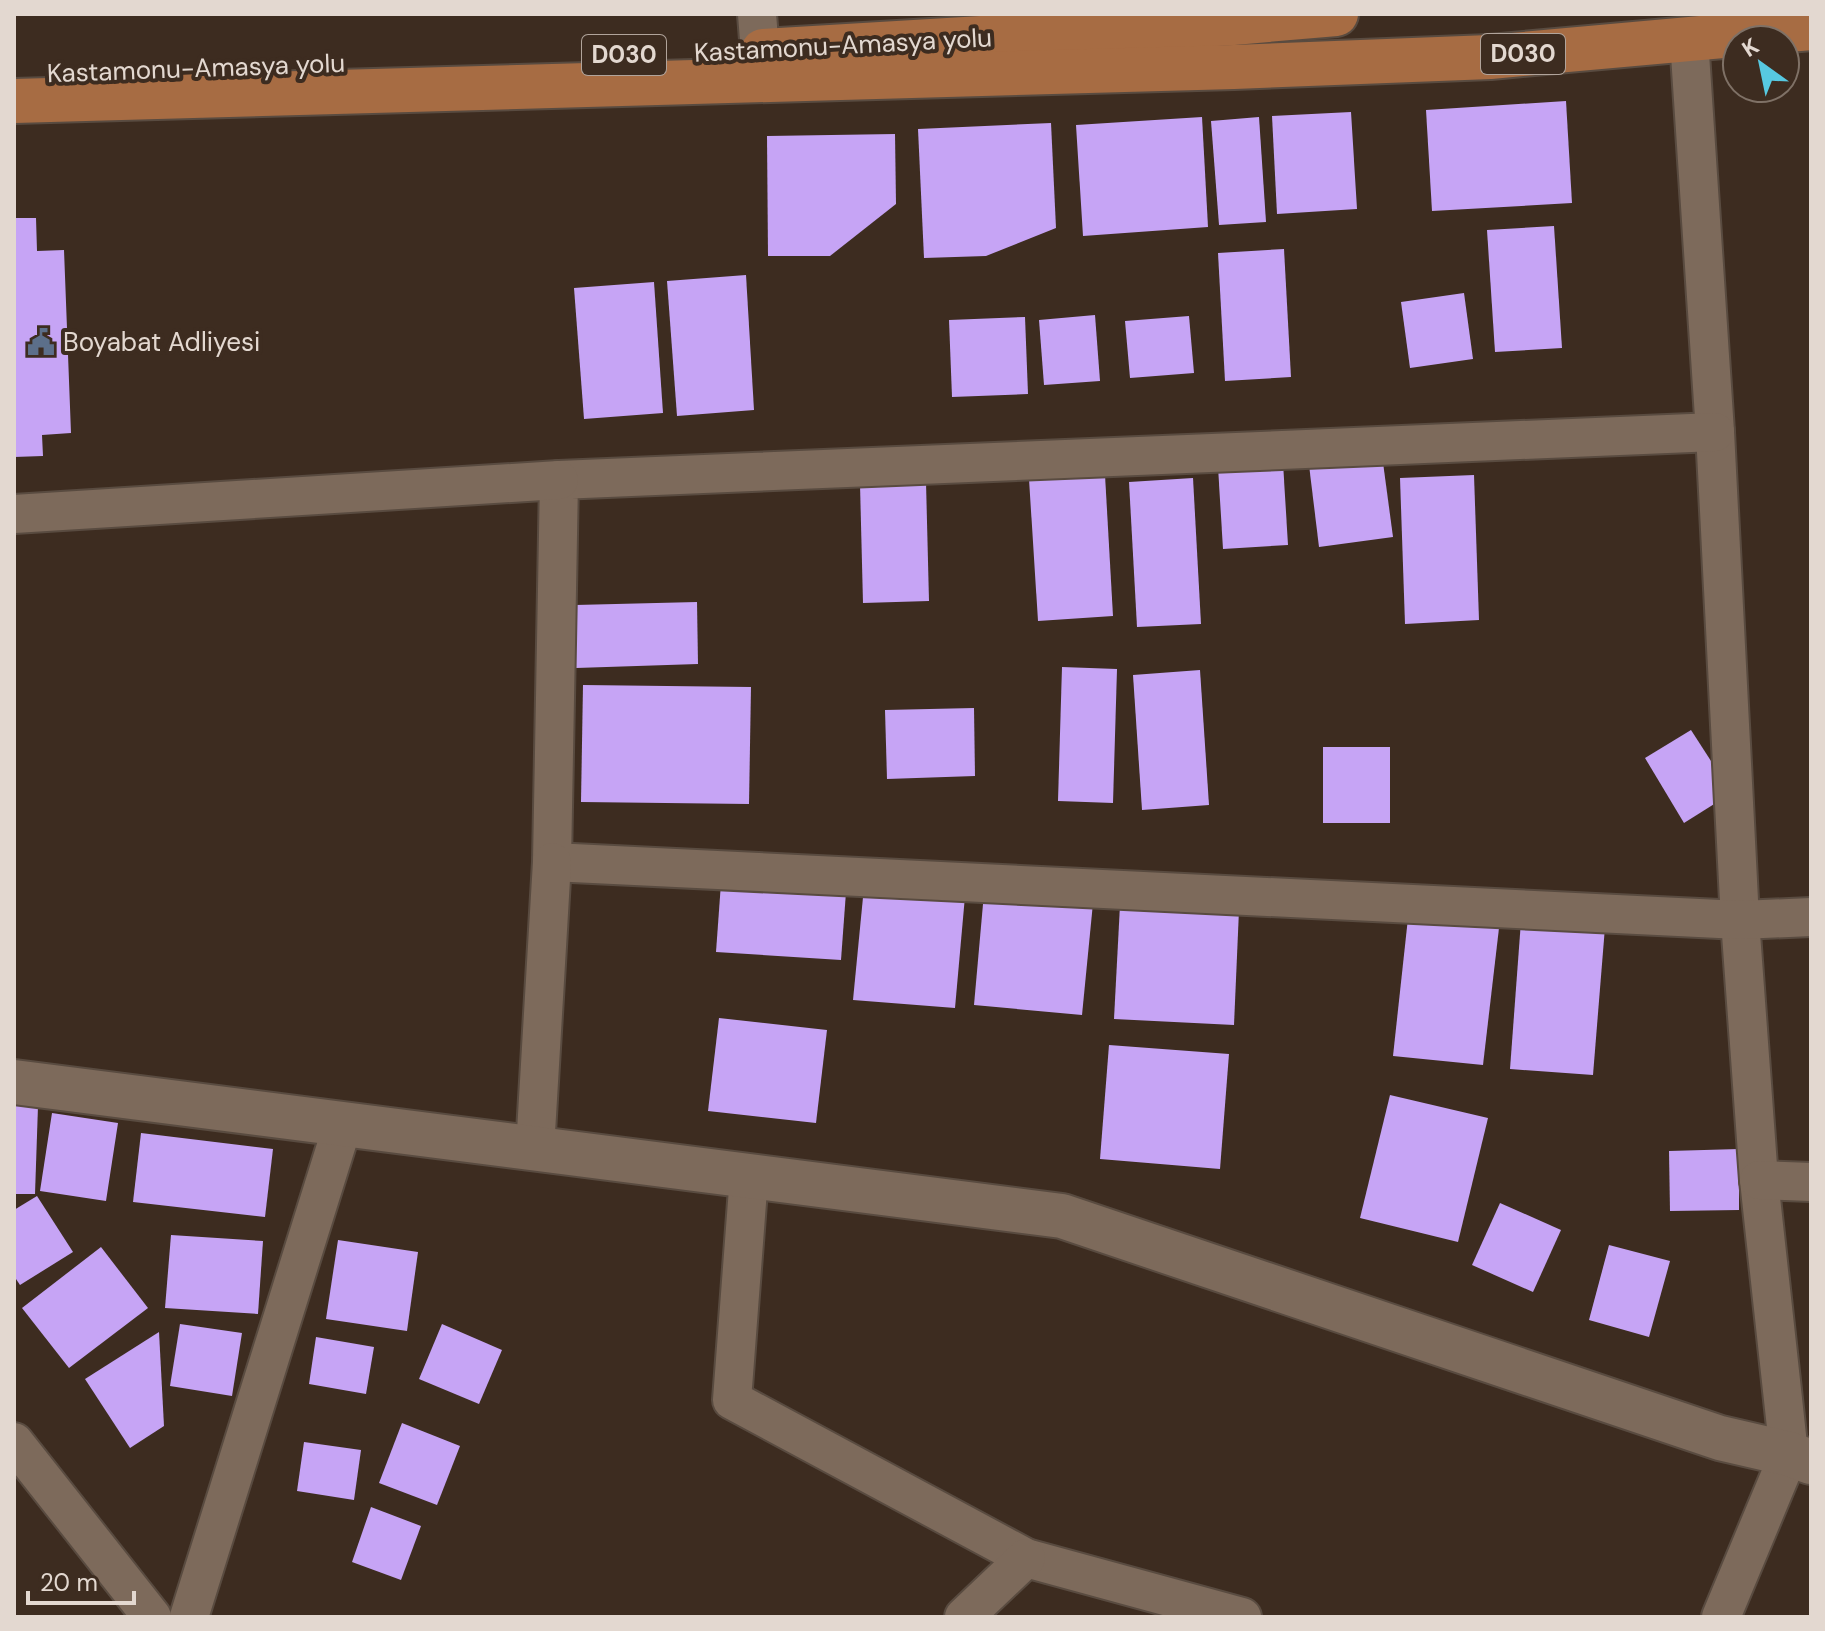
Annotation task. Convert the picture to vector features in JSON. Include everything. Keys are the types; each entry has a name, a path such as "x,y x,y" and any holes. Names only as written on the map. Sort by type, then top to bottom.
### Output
{"main road":[{"name":"Kastamonu-Amasya yolu","path":"14,73 758,33 1233,23 1336,14"},
{"name":"D030","path":"14,101 1490,57 1811,28"}],"street":[{"path":"1689,39 1715,432 1740,920 1759,1180 1800,1458 1721,1617"},
{"path":"14,514 559,480 1715,432"},
{"path":"535,1149 552,862 559,480"},
{"path":"552,862 1740,920 1811,917"},
{"path":"14,1082 1062,1216 1720,1438 1800,1458"},
{"path":"189,1617 343,1124"},
{"path":"749,1176 732,1400 1026,1558 1242,1617"},
{"path":"1759,1180 1811,1182"},
{"path":"14,1442 152,1617"},
{"path":"964,1617 1026,1558"},
{"path":"1009,1617 1026,1558"}],"building":[{"path":"1566,101 1572,203 1432,211 1426,110"},
{"path":"1351,112 1357,209 1277,214 1272,116"},
{"path":"1202,117 1208,227 1083,236 1076,125"},
{"path":"1259,117 1266,222 1219,225 1211,121"},
{"path":"1051,123 1056,228 986,256 924,258 918,129"},
{"path":"895,134 896,204 830,256 768,256 767,136"},
{"name":"Boyabat Adliyesi","path":"14,218 36,218 37,251 64,250 71,433 42,435 43,456 14,457"},
{"path":"1554,226 1562,348 1495,352 1487,230"},
{"path":"1284,249 1291,377 1225,381 1218,253"},
{"path":"746,275 754,410 677,416 667,281"},
{"path":"654,282 663,413 584,419 574,288"},
{"path":"1464,293 1473,359 1410,368 1401,302"},
{"path":"1095,315 1100,381 1044,385 1039,320"},
{"path":"1189,316 1194,373 1130,378 1125,321"},
{"path":"1025,317 1028,394 952,397 949,320"},
{"path":"1382,455 1393,537 1319,547 1309,465"},
{"path":"1283,463 1288,545 1223,549 1218,467"},
{"path":"1105,475 1113,616 1038,621 1029,479"},
{"path":"1474,475 1479,620 1405,624 1400,478"},
{"path":"1193,478 1201,624 1137,627 1129,482"},
{"path":"926,482 929,601 863,603 860,484"},
{"path":"697,602 698,664 576,668 575,605"},
{"path":"1062,667 1117,669 1113,803 1058,801"},
{"path":"1200,670 1209,805 1142,810 1133,675"},
{"path":"583,685 751,687 749,804 581,802"},
{"path":"974,708 975,776 887,779 885,710"},
{"path":"1691,730 1711,761 1719,801 1684,823 1645,758"},
{"path":"1323,747 1390,747 1390,823 1323,823"},
{"path":"721,883 846,892 841,960 716,952"},
{"path":"864,887 965,896 955,1008 853,1000"},
{"path":"984,893 1093,903 1082,1015 974,1005"},
{"path":"1120,905 1239,910 1234,1025 1114,1019"},
{"path":"1408,918 1499,928 1483,1065 1393,1056"},
{"path":"1521,921 1605,927 1593,1075 1510,1069"},
{"path":"719,1018 827,1030 816,1123 708,1111"},
{"path":"1109,1045 1229,1054 1220,1169 1100,1159"},
{"path":"1390,1095 1488,1118 1458,1242 1360,1218"},
{"path":"14,1106 38,1106 35,1194 14,1194"},
{"path":"52,1113 118,1123 106,1201 40,1191"},
{"path":"141,1133 273,1149 265,1217 133,1202"},
{"path":"1739,1149 1739,1210 1670,1211 1669,1151"},
{"path":"37,1196 73,1252 20,1285 14,1276 14,1210"},
{"path":"1500,1203 1561,1230 1533,1292 1472,1265"},
{"path":"171,1235 263,1241 258,1314 165,1308"},
{"path":"338,1240 418,1252 407,1331 326,1319"},
{"path":"1609,1245 1670,1261 1649,1337 1589,1320"},
{"path":"101,1247 148,1308 69,1368 22,1308"},
{"path":"180,1324 242,1333 232,1396 170,1386"},
{"path":"442,1324 502,1350 479,1404 419,1379"},
{"path":"159,1332 164,1426 130,1448 85,1379"},
{"path":"316,1337 374,1347 366,1394 309,1384"},
{"path":"402,1423 460,1446 437,1505 379,1483"},
{"path":"304,1442 361,1450 354,1500 297,1491"},
{"path":"371,1507 421,1526 401,1580 352,1562"}],"place":[{"name":"Boyabat Adliyesi","path":"41,342"}]}
